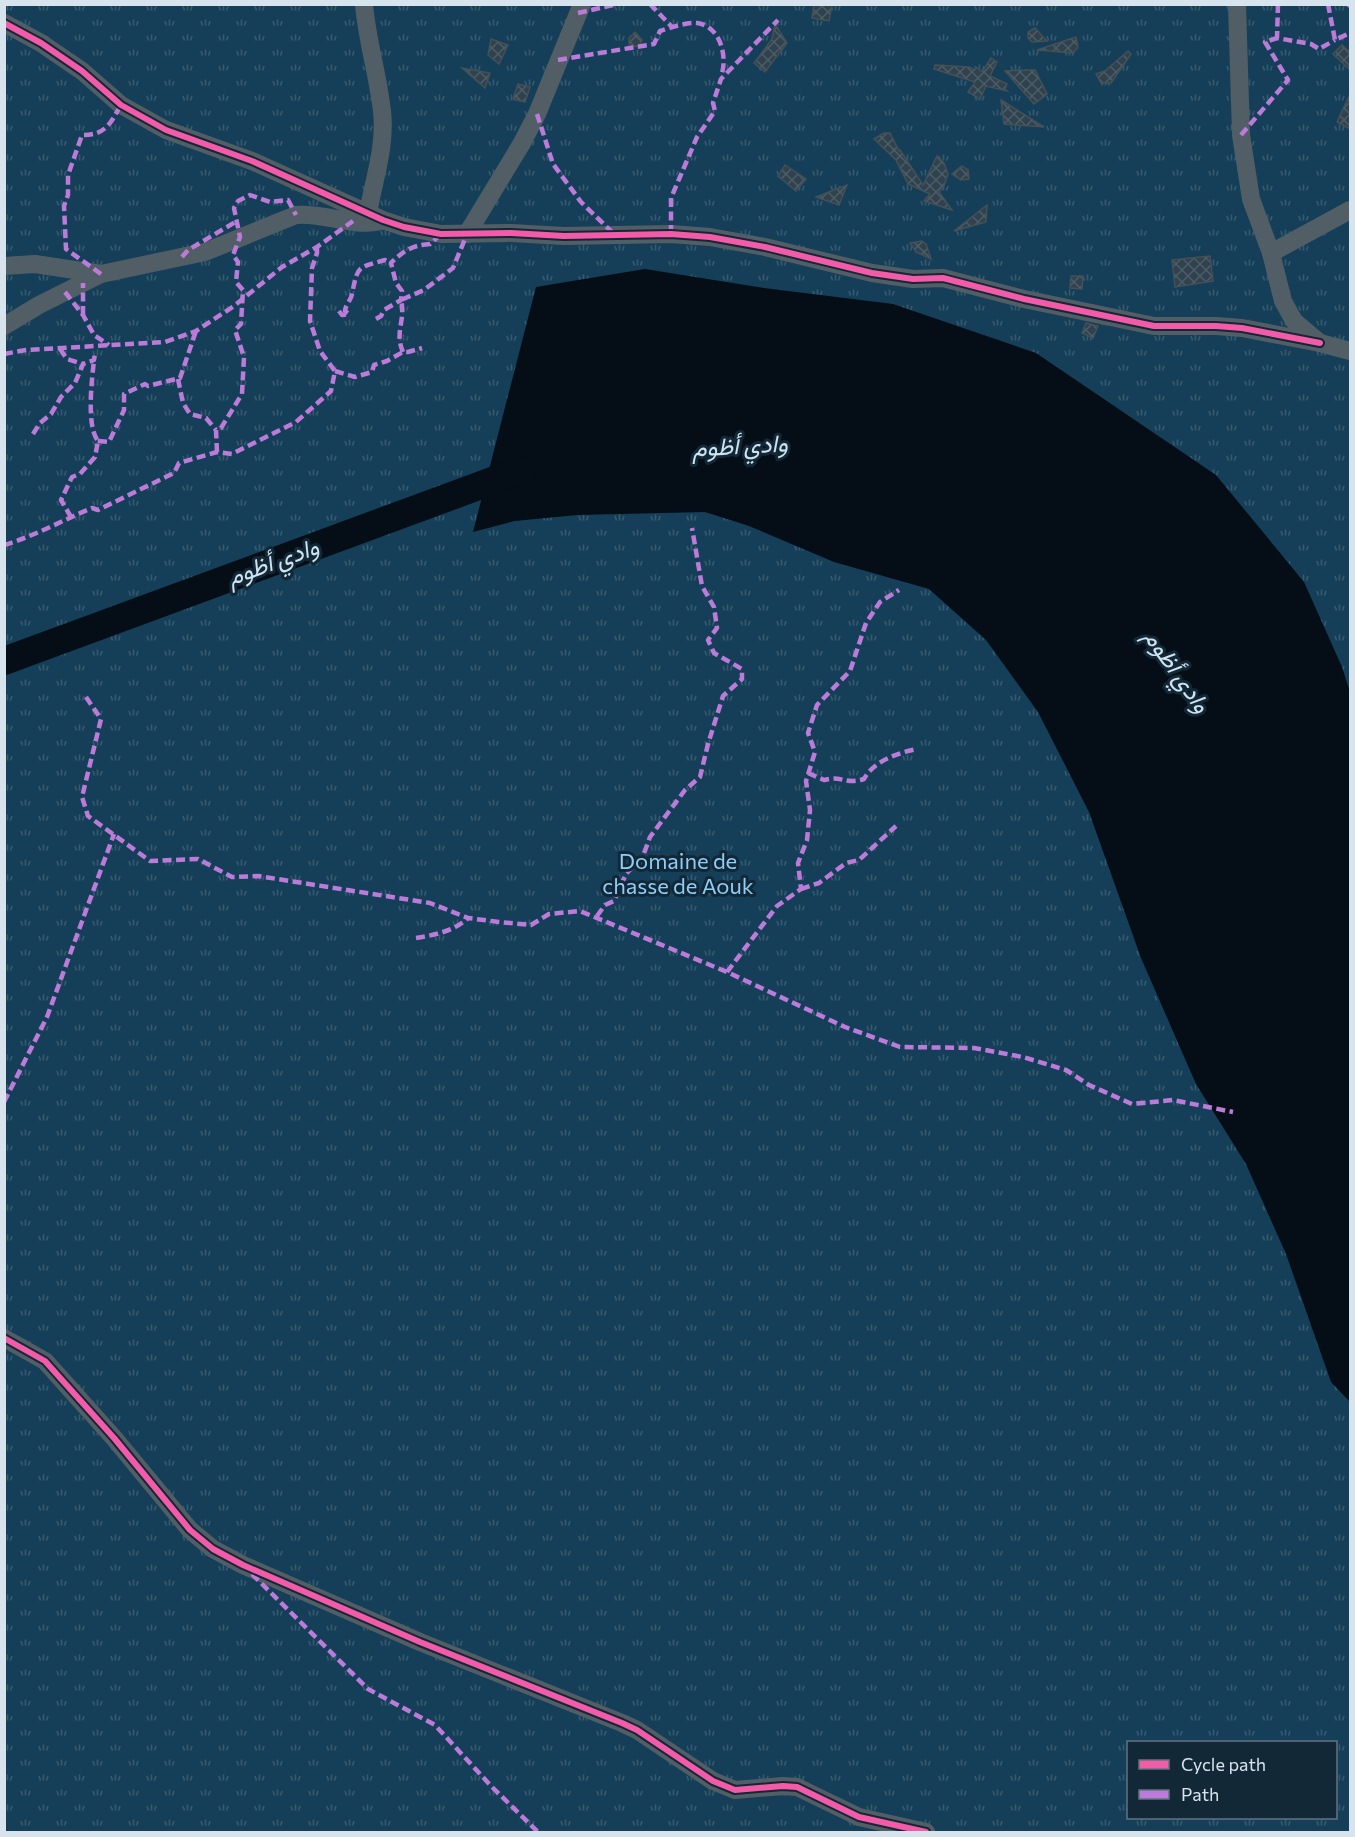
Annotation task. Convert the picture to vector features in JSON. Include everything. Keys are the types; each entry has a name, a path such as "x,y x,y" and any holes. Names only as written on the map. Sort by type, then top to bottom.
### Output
{"street":[{"path":"4,326 39,305 101,274 205,252 296,214 312,213 367,223 375,216 381,157 382,112 366,29 364,4"},
{"path":"467,234 537,114 582,4"},
{"path":"1237,4 1241,135 1251,199 1271,253 1283,302 1294,321 1320,343"},
{"path":"4,23 41,43 82,71 121,105 166,130 252,161 375,216 426,232 564,236 671,234 710,237 765,247 872,273 913,279 943,278 1014,296 1154,326 1242,328 1350,351"},
{"path":"1271,253 1350,210"},
{"path":"4,267 35,264 101,274"},
{"path":"4,1338 45,1361 114,1438 189,1530 213,1549 243,1565 420,1642 637,1730 712,1782 735,1790 797,1787 859,1817 926,1833"}],"green space":[{"name":"Domaine de chasse de Aouk","path":"5,5 1350,5 1350,1832 5,1832"}],"water":[{"path":"645,269 764,288 893,304 1036,353 1216,475 1304,582 1342,667 1350,692 1350,1402 1331,1382 1286,1254 1246,1164 1196,1084 1141,958 1089,812 1038,712 986,640 929,589 834,562 749,526 705,512 577,515 515,521 473,532 536,287"}],"building":[{"path":"814,4 832,6 829,21 812,18"},
{"path":"775,24 787,43 765,72 754,63 772,39"},
{"path":"1035,28 1047,41 1032,42 1028,38 1028,32"},
{"path":"635,32 642,40 639,47 629,46 629,38"},
{"path":"1076,37 1078,47 1073,53 1037,50"},
{"path":"491,39 508,45 499,64 488,55"},
{"path":"1342,45 1350,52 1350,70 1333,54"},
{"path":"1128,51 1131,54 1111,83 1101,83 1096,74 1105,71"},
{"path":"991,58 997,62 990,76 1007,84 1005,89 1007,91 986,86 980,99 968,92 975,82 934,69 935,65 969,67 975,70 976,67 982,72"},
{"path":"462,68 490,73 485,88"},
{"path":"1035,70 1047,94 1034,104 1005,71"},
{"path":"518,84 530,87 525,102 513,99"},
{"path":"1350,94 1350,129 1337,122"},
{"path":"1001,100 1044,127 1004,124"},
{"path":"884,133 890,133 899,151 923,185 937,156 944,163 948,174 939,192 952,210 924,201 930,194 908,184 896,160 874,139"},
{"path":"785,165 806,179 796,191 778,176"},
{"path":"962,166 968,170 969,179 961,180 952,174"},
{"path":"847,185 839,205 816,197"},
{"path":"987,205 986,222 954,231"},
{"path":"922,241 926,244 931,259 916,252 910,243"},
{"path":"1210,256 1213,281 1175,287 1172,260"},
{"path":"1071,276 1083,276 1082,289 1070,288"},
{"path":"1086,323 1098,326 1093,338 1082,333"}],"waterway":[{"name":"وادي أظوم","path":"4,661 522,470"}],"marked path":[{"path":"578,13 618,4"},
{"path":"650,4 672,27"},
{"path":"1278,4 1277,38 1311,44 1319,49 1335,40"},
{"path":"1328,4 1335,40 1350,33"},
{"path":"671,234 671,198 697,137 715,111 713,103 721,79 778,20"},
{"path":"558,60 654,44 660,31 683,24 697,23 712,30 721,44 724,61 721,76"},
{"path":"1241,135 1288,80 1265,42 1277,38"},
{"path":"101,274 66,249 64,206 68,195 68,175 82,135 102,131 121,105"},
{"path":"537,114 553,164 581,202 615,235"},
{"path":"217,452 216,430 221,428 242,394 244,357 235,330 241,324 243,290 236,282 238,262 233,255 240,237 234,208 238,201 250,195 270,202 288,200 296,215"},
{"path":"182,257 188,250 237,221"},
{"path":"4,354 26,350 165,342 196,331 234,306 282,267 317,247 353,221"},
{"path":"376,319 384,310 401,300 402,291 396,283 391,263 409,249 430,244 441,234"},
{"path":"403,352 400,338 401,300 424,290 453,268 467,234"},
{"path":"4,545 38,533 92,508 98,510 174,473 179,463 217,452 232,454 296,422 331,391 335,371 320,351 310,321 312,268 317,247"},
{"path":"339,311 342,315 349,314 345,311 360,269 385,260 391,263"},
{"path":"83,283 83,315"},
{"path":"65,292 83,315 94,335 109,345"},
{"path":"98,441 109,442 124,410 124,394 145,384 148,386 180,378 196,331"},
{"path":"335,371 355,377 372,372 374,365 403,352 422,348"},
{"path":"60,349 67,359 83,364"},
{"path":"33,434 40,423 51,414 61,397 75,383 83,364 94,360 95,354"},
{"path":"71,517 61,500 72,477 80,474 95,457 98,441 94,434 91,414 94,360"},
{"path":"178,379 183,403 190,414 206,418 216,430"},
{"path":"597,916 605,905 614,901 626,874 643,856 650,837 685,790 700,777 723,696 742,679 742,669 714,653 708,640 717,628 714,607 702,586 692,528"},
{"path":"727,972 777,906 801,889 798,863 807,840 810,810 806,781 815,752 808,733 817,705 850,671 866,623 880,602 899,590"},
{"path":"86,697 101,719 82,797 88,816 150,861 198,859 232,877 258,876 430,903 468,918 499,922 531,925 549,914 580,911 727,972 845,1027 900,1047 974,1048 1023,1057 1066,1070 1089,1085 1132,1104 1173,1100 1233,1112"},
{"path":"808,773 824,780 858,781 864,779 874,767 887,759 917,749"},
{"path":"801,889 819,883 846,863 859,860 896,826"},
{"path":"4,1102 47,1017 114,834"},
{"path":"416,938 437,934 468,918"},
{"path":"252,1574 368,1689 435,1725 492,1787 538,1832"}],"cycle path":[{"path":"4,23 41,43 82,71 121,105 166,130 252,161 383,220 404,227 441,234 511,233 564,236 671,234 710,237 765,247 872,273 913,279 943,278 1024,299 1154,326 1242,328 1320,343"},
{"path":"4,1338 45,1361 114,1438 190,1530 213,1549 243,1565 420,1642 622,1723 637,1730 713,1781 735,1790 797,1787 859,1817 926,1832"}]}
